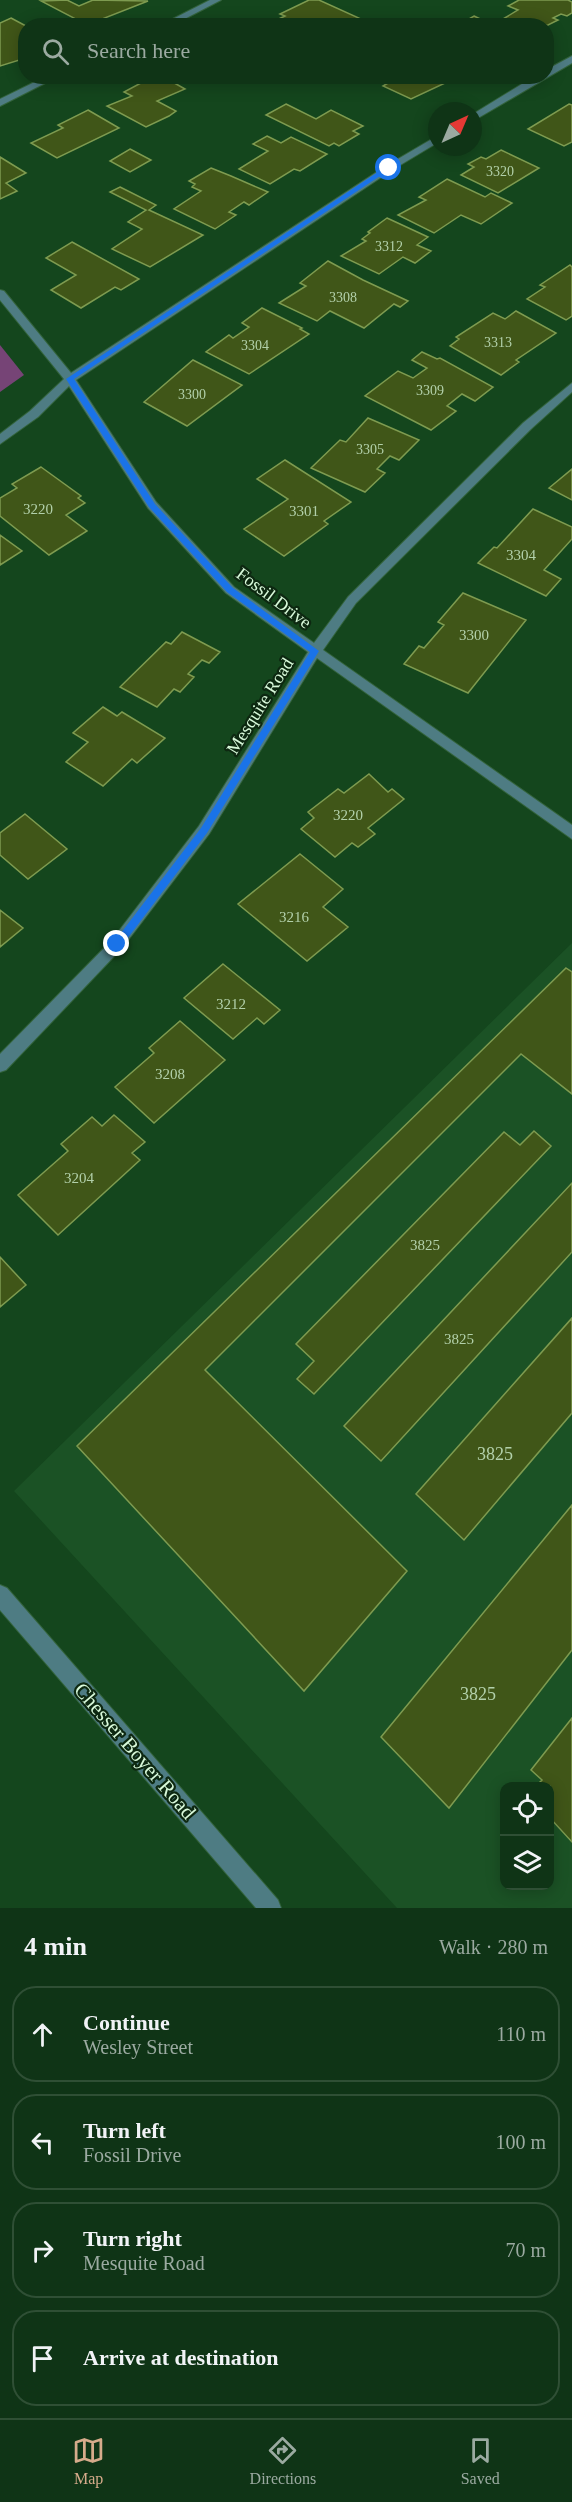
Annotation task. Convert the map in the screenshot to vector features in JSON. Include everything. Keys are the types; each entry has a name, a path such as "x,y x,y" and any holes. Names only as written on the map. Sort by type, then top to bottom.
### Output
{"street":[{"path":"180,18 217,0"},
{"path":"554,69 572,59"},
{"path":"0,103 39,84"},
{"path":"482,113 529,84"},
{"path":"0,440 34,414 70,379 428,144"},
{"name":"Fossil Drive","path":"0,293 70,379 152,505 230,590 572,833"},
{"name":"Mesquite Road","path":"0,1065 117,944 139,916 204,830 315,651 352,600 527,426 572,386"},
{"name":"Chesser Boyer Road","path":"0,1595 270,1908"}],"shaded area":[{"path":"0,345 24,375 0,392"},
{"path":"572,943 572,1908 397,1908 14,1491"}],"building":[{"path":"67,0 79,6 93,0 148,1 105,18 74,18 41,1"},
{"path":"309,0 319,0 359,18 281,18 285,16 280,14"},
{"path":"519,0 568,0 572,2 572,13 567,16 561,14 553,18 505,18 518,10 508,6"},
{"path":"11,18 18,22 18,60 0,66 0,23"},
{"path":"139,84 176,84 185,89 157,101 176,111 146,127 107,106 132,96 124,92"},
{"path":"386,84 443,84 411,99 383,86"},
{"path":"286,104 316,119 331,110 363,126 353,131 359,134 339,146 334,143 329,146 266,115"},
{"path":"569,104 572,105 572,142 564,146 528,129"},
{"path":"88,110 119,128 57,158 31,143 63,128 58,125"},
{"path":"267,136 281,143 291,137 327,154 300,171 294,169 270,184 239,169 268,151 253,144"},
{"path":"130,149 151,160 130,172 110,161"},
{"path":"501,150 539,168 498,193 461,175 474,167 468,164 481,157 486,159"},
{"path":"0,157 26,173 6,183 17,191 0,199"},
{"path":"211,168 268,192 249,205 244,202 229,212 236,215 215,229 174,209 201,191 192,187 195,184 189,181"},
{"path":"447,179 485,197 491,193 512,203 481,224 461,215 434,233 398,215 426,200 419,197"},
{"path":"120,187 156,205 149,210 203,235 150,267 112,249 142,229 128,222 146,210 110,192"},
{"path":"387,218 428,237 417,245 431,251 415,263 403,257 379,274 341,256 366,241 362,239 370,233 368,232"},
{"path":"72,242 139,279 121,290 115,287 81,308 51,290 76,275 46,258"},
{"path":"328,261 408,301 400,307 394,304 364,328 330,311 317,321 279,303 306,286 300,283"},
{"path":"570,265 572,267 572,316 566,320 527,299 545,287 540,285"},
{"path":"262,308 302,328 300,329 309,334 249,374 206,352 229,335 233,338 249,327 242,323"},
{"path":"516,311 556,333 516,360 519,362 501,375 450,346 459,339 456,337 493,313 505,319"},
{"path":"422,352 437,359 440,358 493,387 475,401 462,394 447,406 456,411 431,430 365,396 398,371 413,378 427,368 412,360"},
{"path":"193,360 242,385 187,426 144,402"},
{"path":"368,418 419,440 399,460 390,456 377,469 385,473 365,492 311,468 340,440 346,442"},
{"path":"285,460 351,502 324,521 328,524 284,556 244,529 288,499 257,479"},
{"path":"41,467 81,496 78,498 85,503 66,515 87,531 49,555 0,516 0,498 17,488 12,484"},
{"path":"572,469 572,500 549,488"},
{"path":"533,509 572,527 572,539 544,570 561,579 546,596 478,563 494,547 497,548"},
{"path":"0,535 22,551 0,565"},
{"path":"463,593 526,620 468,693 404,664 419,646 424,648 444,625 438,622"},
{"path":"182,632 220,652 209,663 202,660 188,674 194,677 180,692 174,689 157,707 120,687 166,642 171,644"},
{"path":"103,707 117,716 122,712 165,738 137,763 132,759 103,786 66,762 88,742 73,733"},
{"path":"369,774 388,792 392,789 404,799 368,828 375,834 358,847 352,843 335,857 301,829 314,818 308,812 338,789 344,793"},
{"path":"25,814 67,849 28,879 0,855 0,833"},
{"path":"300,854 343,889 323,907 348,927 307,961 238,904"},
{"path":"0,910 23,928 0,947"},
{"path":"223,964 280,1010 264,1024 257,1018 233,1039 184,998"},
{"path":"566,968 572,972 572,1094 521,1054 205,1370 407,1571 304,1691 77,1446"},
{"path":"180,1021 225,1060 154,1123 115,1087 154,1053 149,1048"},
{"path":"114,1115 145,1142 132,1153 140,1160 58,1235 18,1195 68,1151 61,1144 92,1117 102,1126"},
{"path":"534,1131 551,1146 314,1394 297,1379 314,1361 296,1344 504,1132 520,1145"},
{"path":"572,1183 572,1252 381,1461 344,1426"},
{"path":"0,1257 26,1285 0,1307"},
{"path":"572,1318 572,1413 464,1540 416,1494"},
{"path":"572,1505 572,1650 449,1808 381,1737"},
{"path":"572,1718 572,1842 554,1822 554,1782 540,1782 542,1780 531,1770"}],"route":[{"path":"117,944 204,830 315,651 230,590 152,505 70,379 389,168"}]}
